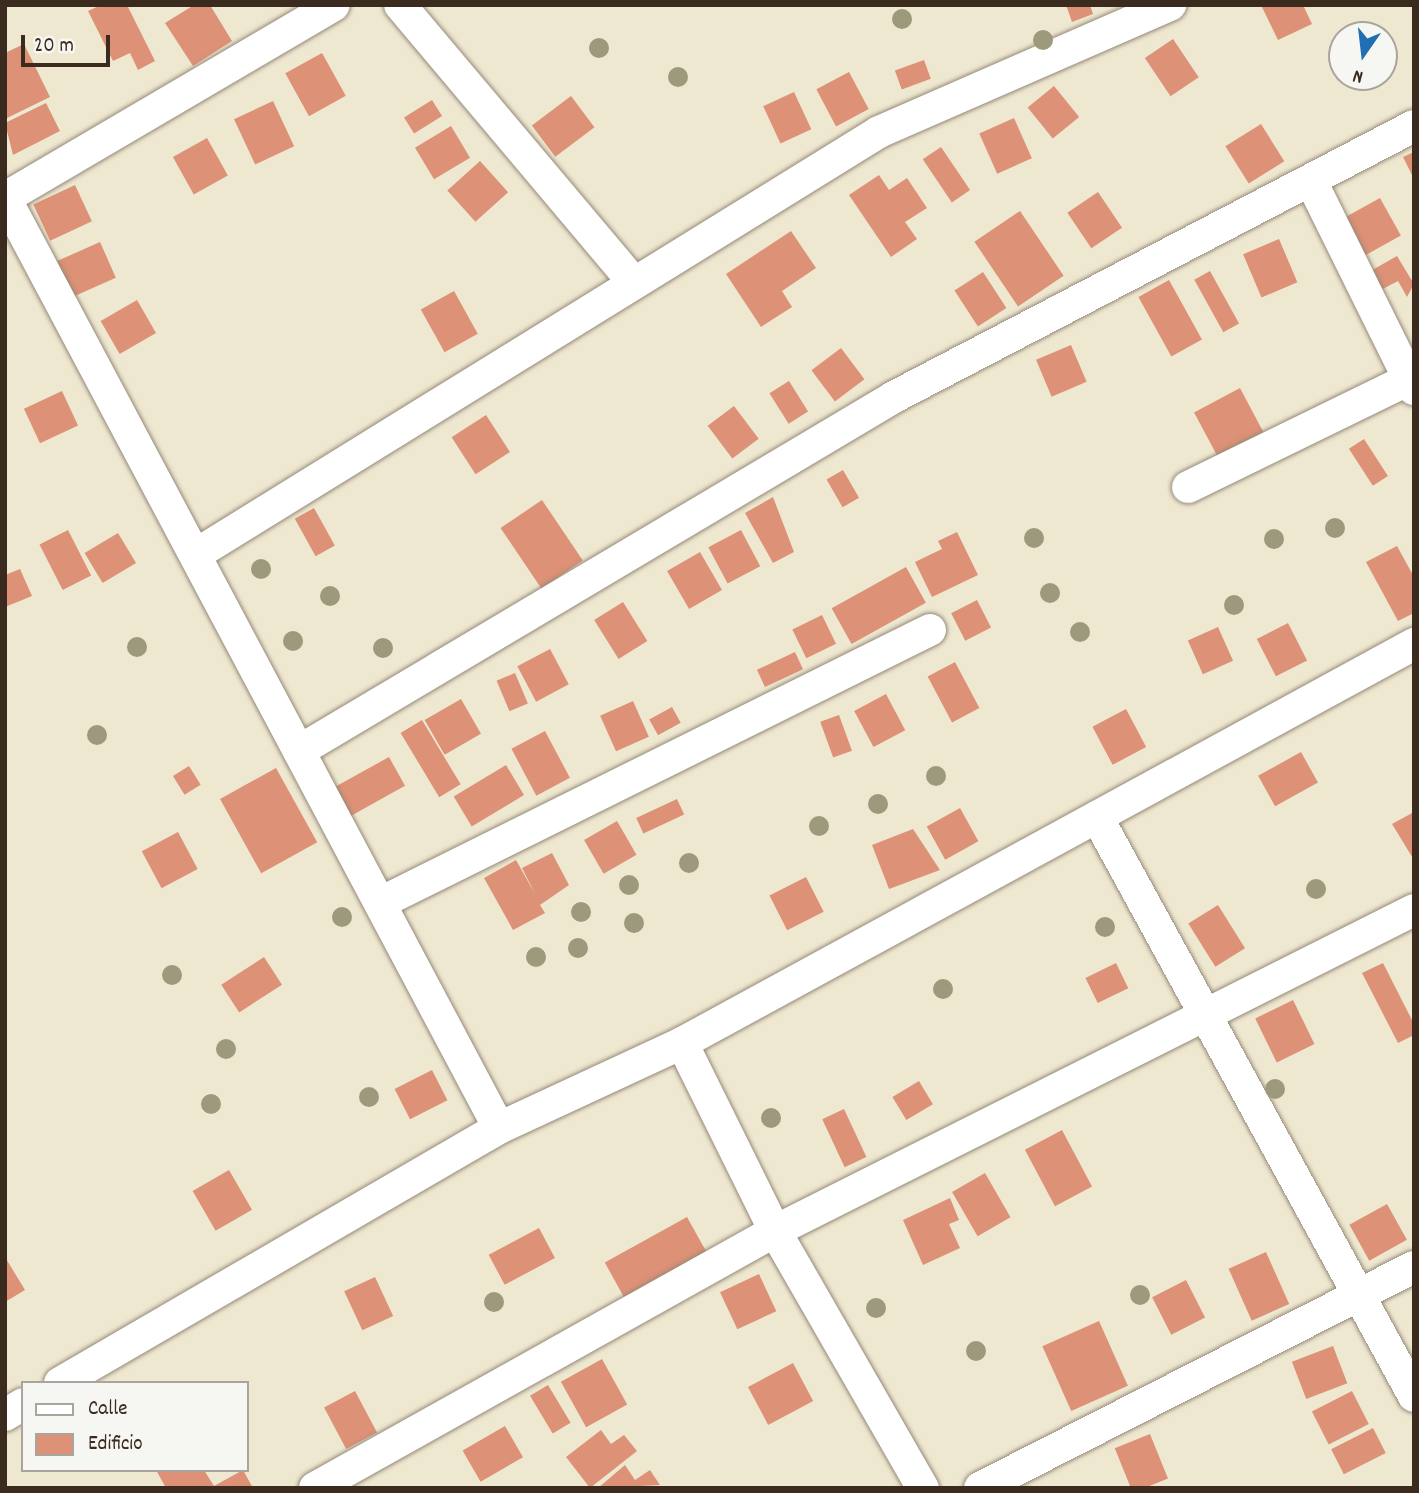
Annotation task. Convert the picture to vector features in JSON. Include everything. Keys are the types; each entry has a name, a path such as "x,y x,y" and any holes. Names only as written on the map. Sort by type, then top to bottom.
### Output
{"street":[{"path":"334,5 5,198 499,1128"},
{"path":"400,5 634,283"},
{"path":"195,555 879,132 1170,5"},
{"path":"299,751 894,397 1312,183 1414,126"},
{"path":"1188,487 1411,384 1312,183"},
{"path":"380,903 930,630"},
{"path":"63,1381 499,1128 682,1043 1414,644"},
{"path":"1097,817 1414,1396"},
{"path":"315,1488 775,1231 1207,1019 1414,909"},
{"path":"682,1043 775,1231 923,1488"},
{"path":"980,1488 1414,1267"},
{"path":"5,1415 21,1406"}],"building":[{"path":"101,5 127,5 155,61 138,70 130,53 113,61 88,11"},
{"path":"194,5 210,5 232,41 193,66 165,23"},
{"path":"1066,5 1090,5 1093,14 1072,22"},
{"path":"1261,5 1303,5 1312,24 1278,40"},
{"path":"1173,39 1199,77 1171,96 1145,58"},
{"path":"24,44 50,97 5,119 5,53"},
{"path":"322,53 346,96 309,116 285,73"},
{"path":"924,60 931,79 902,89 895,71"},
{"path":"849,72 869,109 836,126 816,89"},
{"path":"1054,86 1079,117 1053,138 1028,107"},
{"path":"794,92 811,129 781,144 763,106"},
{"path":"571,96 594,127 555,157 532,125"},
{"path":"432,100 442,116 414,134 404,117"},
{"path":"273,101 294,146 255,164 234,119"},
{"path":"46,103 60,131 13,155 5,123"},
{"path":"1014,118 1032,158 997,174 979,133"},
{"path":"1261,124 1284,161 1249,184 1225,146"},
{"path":"451,126 470,158 434,179 415,148"},
{"path":"207,138 228,176 194,195 173,157"},
{"path":"941,147 970,190 952,202 923,159"},
{"path":"1414,152 1414,179 1403,157"},
{"path":"480,161 508,192 475,222 447,190"},
{"path":"879,175 889,190 907,178 927,208 905,222 917,239 891,257 849,195"},
{"path":"75,185 92,221 50,241 33,204"},
{"path":"1098,192 1122,228 1091,248 1067,213"},
{"path":"1380,198 1401,236 1361,258 1340,220"},
{"path":"1020,211 1064,276 1018,306 974,242"},
{"path":"791,231 816,268 782,291 792,307 761,327 726,274"},
{"path":"1279,239 1297,282 1261,298 1243,254"},
{"path":"100,242 116,278 73,297 57,261"},
{"path":"1397,256 1414,284 1407,297 1398,281 1377,292 1367,273"},
{"path":"1210,271 1239,323 1223,332 1194,280"},
{"path":"983,272 1006,308 978,327 954,291"},
{"path":"1169,280 1202,339 1171,356 1138,297"},
{"path":"454,291 478,334 445,352 421,309"},
{"path":"137,300 156,333 120,354 101,321"},
{"path":"1071,345 1087,382 1052,397 1036,360"},
{"path":"841,348 864,379 835,401 811,370"},
{"path":"789,381 808,412 789,424 769,393"},
{"path":"1240,388 1263,432 1218,457 1194,412"},
{"path":"62,391 78,425 40,443 24,409"},
{"path":"734,406 759,439 732,459 708,426"},
{"path":"486,415 510,452 476,474 452,437"},
{"path":"1364,439 1388,476 1373,486 1349,449"},
{"path":"843,470 859,498 843,507 827,480"},
{"path":"773,497 794,552 773,563 745,513"},
{"path":"542,500 583,561 541,588 501,528"},
{"path":"314,508 335,546 316,556 295,519"},
{"path":"68,530 91,575 63,590 39,545"},
{"path":"741,530 760,566 728,584 708,547"},
{"path":"957,532 978,575 932,597 915,562 942,549 938,541"},
{"path":"118,533 136,563 103,583 85,553"},
{"path":"1397,546 1414,577 1414,613 1398,621 1366,562"},
{"path":"700,552 722,590 689,609 667,571"},
{"path":"906,567 926,603 852,644 832,608"},
{"path":"20,569 32,596 5,607 5,575"},
{"path":"977,600 991,628 965,641 951,613"},
{"path":"623,602 647,641 619,659 594,620"},
{"path":"822,615 836,644 806,658 792,629"},
{"path":"1288,623 1307,660 1276,676 1257,639"},
{"path":"1218,627 1233,661 1203,674 1188,640"},
{"path":"550,649 569,684 536,702 517,666"},
{"path":"795,652 803,669 765,687 757,670"},
{"path":"955,662 979,708 952,722 928,677"},
{"path":"515,673 528,703 509,711 497,681"},
{"path":"886,694 905,730 873,747 854,711"},
{"path":"461,699 481,734 445,755 425,720"},
{"path":"633,701 649,737 616,751 600,716"},
{"path":"672,707 681,723 658,735 649,720"},
{"path":"1126,709 1146,747 1113,765 1092,727"},
{"path":"839,715 852,751 833,758 820,722"},
{"path":"422,720 461,784 439,797 401,733"},
{"path":"545,731 570,778 536,796 511,749"},
{"path":"1301,752 1318,783 1275,806 1258,776"},
{"path":"389,757 405,786 351,816 335,787"},
{"path":"506,765 524,795 472,826 454,796"},
{"path":"189,766 201,785 185,795 173,776"},
{"path":"276,768 317,842 261,873 220,799"},
{"path":"677,799 684,814 643,833 636,818"},
{"path":"960,808 978,841 945,860 927,826"},
{"path":"1414,812 1414,860 1392,824"},
{"path":"617,821 636,855 604,874 584,840"},
{"path":"913,829 940,870 889,889 872,845"},
{"path":"178,832 198,869 162,888 142,851"},
{"path":"552,853 569,885 540,905 545,913 513,930 484,878 516,860 535,894 522,868"},
{"path":"806,877 824,912 787,930 769,896"},
{"path":"1218,905 1245,948 1215,967 1188,924"},
{"path":"264,957 282,985 239,1012 221,985"},
{"path":"1116,963 1128,988 1098,1003 1085,978"},
{"path":"1383,963 1414,1024 1414,1035 1398,1043 1362,973"},
{"path":"1293,1000 1314,1044 1277,1062 1255,1018"},
{"path":"432,1070 447,1100 410,1119 395,1089"},
{"path":"919,1081 933,1104 906,1120 892,1097"},
{"path":"844,1109 866,1157 845,1167 822,1119"},
{"path":"1062,1130 1092,1187 1055,1206 1025,1150"},
{"path":"229,1170 252,1210 216,1231 193,1191"},
{"path":"985,1173 1010,1217 978,1236 952,1192"},
{"path":"950,1198 959,1220 949,1224 960,1248 923,1265 903,1220"},
{"path":"1387,1204 1407,1240 1369,1261 1349,1225"},
{"path":"687,1217 707,1253 625,1298 605,1263"},
{"path":"539,1228 555,1258 505,1285 489,1255"},
{"path":"1266,1252 1289,1304 1252,1321 1229,1269"},
{"path":"5,1257 25,1290 5,1302"},
{"path":"759,1274 776,1311 737,1329 720,1292"},
{"path":"375,1277 393,1316 362,1330 344,1291"},
{"path":"1186,1280 1205,1317 1171,1335 1152,1297"},
{"path":"1099,1321 1128,1386 1071,1411 1042,1346"},
{"path":"1333,1346 1347,1383 1306,1399 1292,1362"},
{"path":"602,1359 627,1404 586,1427 561,1382"},
{"path":"793,1363 813,1401 768,1425 748,1387"},
{"path":"548,1385 571,1423 553,1434 530,1396"},
{"path":"355,1391 377,1432 346,1449 324,1407"},
{"path":"1352,1391 1369,1424 1329,1444 1312,1411"},
{"path":"505,1426 523,1457 481,1482 463,1450"},
{"path":"1373,1428 1386,1453 1344,1474 1331,1449"},
{"path":"601,1430 611,1444 624,1435 637,1451 590,1488 566,1457"},
{"path":"1150,1434 1168,1479 1144,1488 1131,1488 1115,1448"},
{"path":"625,1465 635,1480 650,1470 660,1485 598,1488"},
{"path":"157,1472 205,1472 214,1486 244,1472 253,1488 166,1488"}]}
